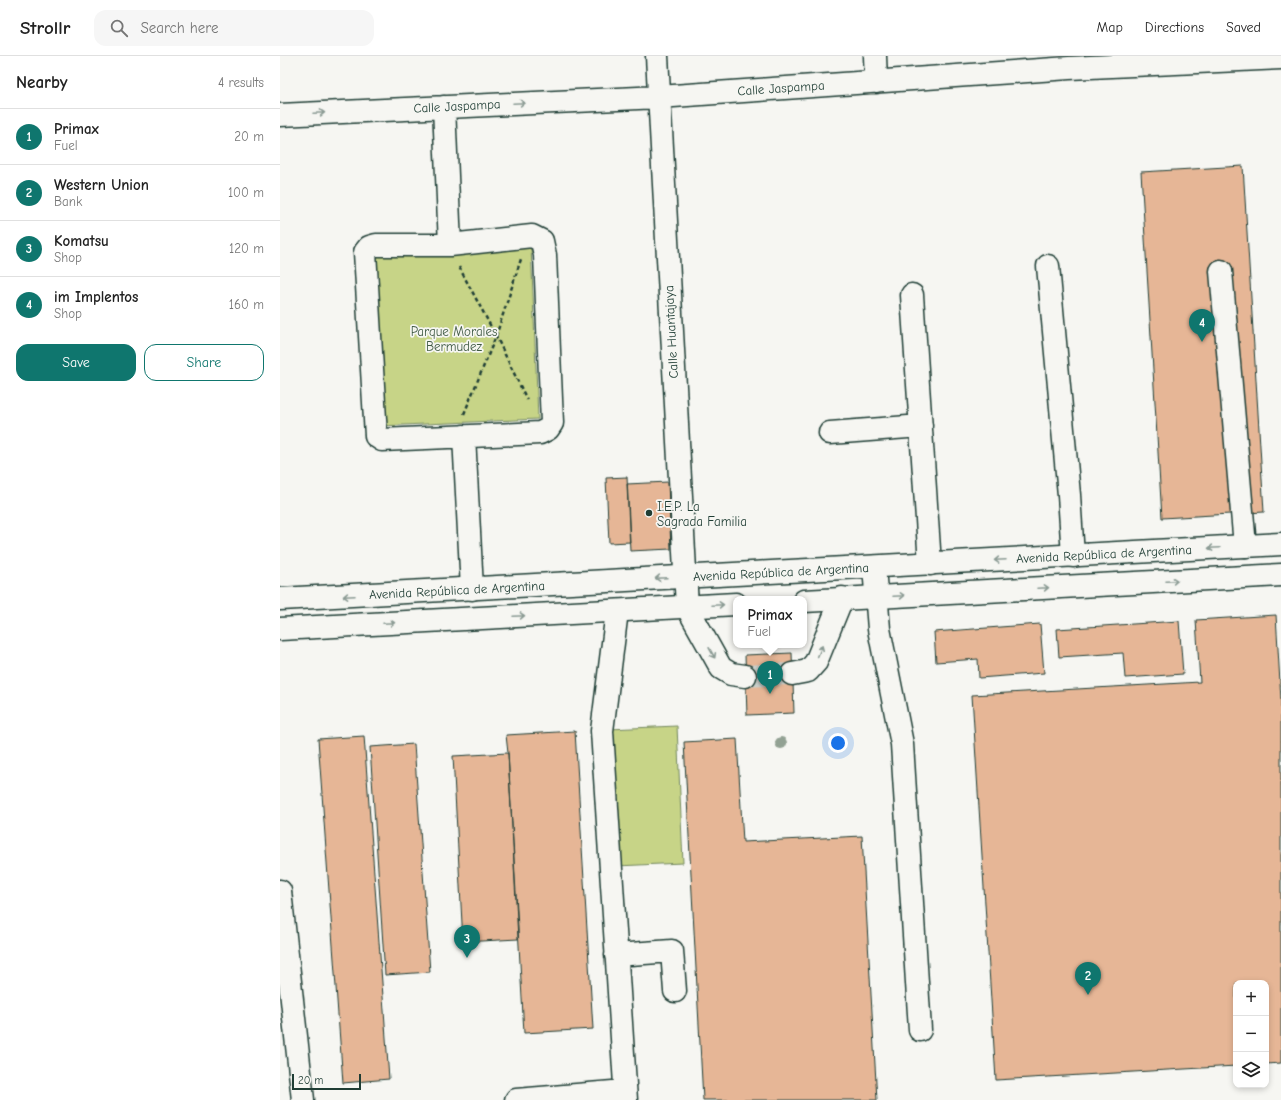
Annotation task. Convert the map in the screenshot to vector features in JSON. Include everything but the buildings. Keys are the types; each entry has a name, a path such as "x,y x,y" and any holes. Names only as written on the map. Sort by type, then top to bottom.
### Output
{"street":[{"name":"Calle Huantajaya","path":"656,56 684,577 687,607"},
{"path":"875,56 876,82"},
{"name":"Calle Jaspampa","path":"280,115 659,96 876,82 1069,62 1281,58"},
{"path":"444,107 450,245"},
{"path":"532,236 542,240 545,255 552,423 548,429 540,433 382,440 376,436 365,252 369,248 376,245 450,245 532,236"},
{"path":"1048,266 1070,495 1073,556"},
{"path":"1221,271 1245,546"},
{"path":"912,295 930,564"},
{"path":"830,433 921,426"},
{"path":"464,436 472,589"},
{"name":"Avenida República de Argentina","path":"280,599 1281,544"},
{"path":"874,567 875,597 879,629 902,744 920,1030"},
{"path":"807,600 1281,575"},
{"path":"792,674 808,671 816,662 842,598"},
{"path":"280,629 733,604"},
{"path":"687,607 721,668 732,674 745,676"},
{"path":"516,1100 626,1095 602,731 617,611"},
{"path":"280,891 303,1100"},
{"path":"616,955 672,951 675,991"}],"path":[{"path":"464,436 461,420 496,336 525,247 542,240"},
{"path":"450,245 451,253 496,336 536,417 548,429"}],"green space":[{"name":"Parque Morales Bermudez","path":"531,246 538,419 380,426 369,260 377,254"},
{"path":"677,726 683,863 616,866 609,729"}],"tunnel":[{"path":"745,676 792,674"}],"place":[{"name":"im Implentos","path":"1202,342"},
{"name":"I.E.P. La Sagrada Familia","path":"649,513"},
{"name":"Primax","path":"770,694"},
{"name":"Komatsu","path":"467,958"},
{"name":"Western Union","path":"1088,995"}]}
